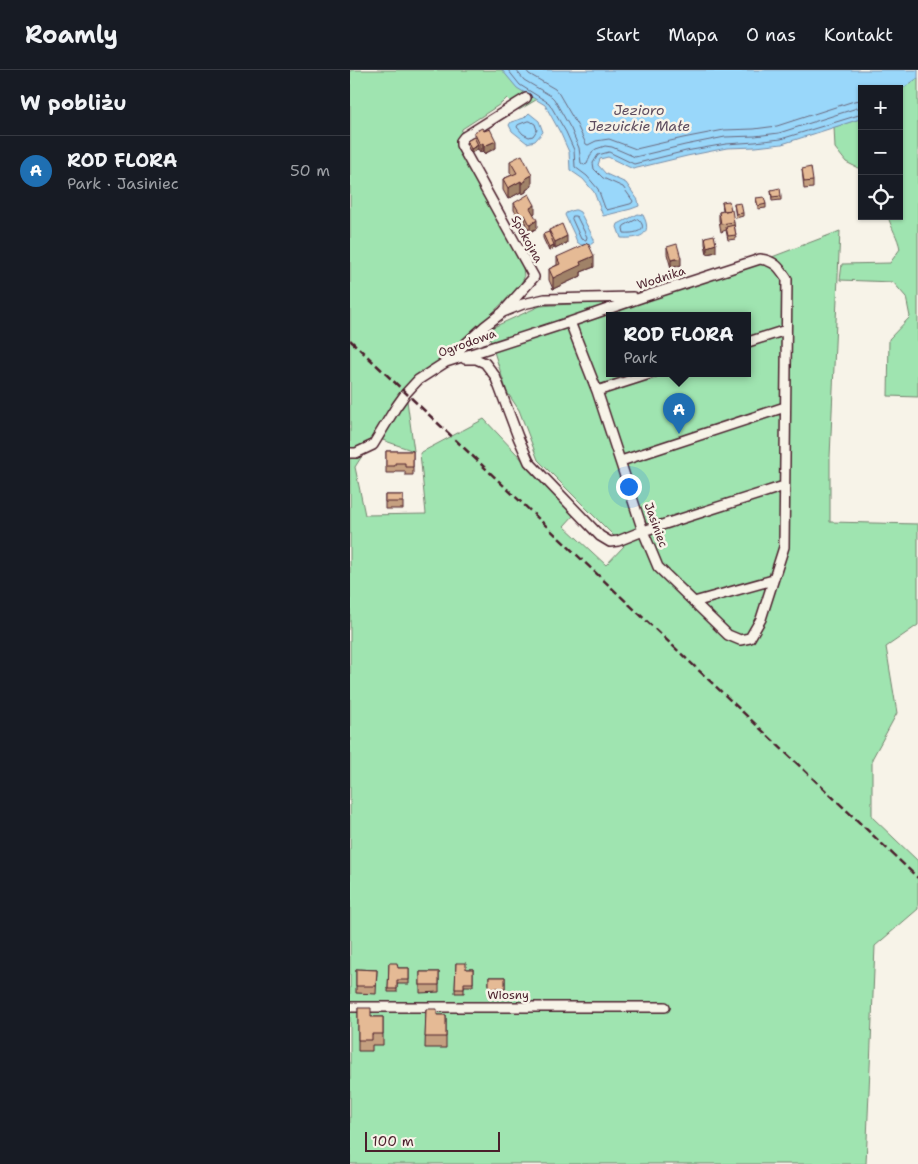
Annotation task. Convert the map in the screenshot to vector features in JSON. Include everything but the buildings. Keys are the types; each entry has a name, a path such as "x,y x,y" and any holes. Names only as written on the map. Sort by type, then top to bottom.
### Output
{"street":[{"name":"Spokojna","path":"502,312 534,277 461,145 461,141 464,137 526,98"},
{"name":"Wodnika","path":"570,322 760,259 770,260 787,279 786,330"},
{"path":"446,362 502,312 523,304 544,299 643,297"},
{"name":"Ogrodowa","path":"350,453 356,453 373,445 406,393 418,380 446,362 570,322"},
{"name":"Jasiniec","path":"570,322 597,391 643,531 658,567 728,635 740,640 750,638 761,619 773,580"},
{"path":"694,602 773,580 784,547 786,330 751,341"},
{"path":"446,362 476,359 485,363 495,376 529,462 600,536 610,542 784,486"},
{"path":"597,391 641,377"},
{"path":"621,461 785,407"},
{"name":"Wiosny","path":"350,1007 665,1007"}],"green space":[{"path":"350,70 507,70 541,97 519,110 507,98 462,129 459,142 523,266 524,278 518,288 454,350 405,386 414,451 374,437 355,467 365,515 426,514 420,453 484,419 574,515 564,526 606,565 624,546 538,460 519,410 507,392 487,330 540,306 646,299 759,262 840,231 830,457 830,522 918,524 918,625 886,647 897,713 872,759 872,817 918,861 918,909 875,946 866,1164 350,1164"},
{"path":"918,78 918,397 888,396 889,339 910,317 906,297 893,282 840,280 842,264 890,263 900,249 889,220 903,220 903,88"},
{"path":"858,119 858,168 846,162 835,148 834,127"}],"water":[{"name":"Jezioro Jezuickie Małe","path":"502,70 918,70 918,78 903,88 903,85 858,85 858,119 782,144 727,148 633,169 608,157 600,159 598,165 606,174 626,183 638,200 639,206 603,216 594,192 583,179 570,170 569,152 545,105 517,88"},
{"path":"529,113 539,121 543,132 535,141 527,143 512,131 509,125 511,122 524,118"},
{"path":"574,210 580,212 594,239 594,242 590,245 581,245 577,242 565,215"},
{"path":"638,214 643,215 646,222 647,228 645,232 638,237 621,238 617,227 618,224"}],"railway":[{"path":"350,340 918,878"}],"place":[{"name":"ROD FLORA","path":"679,434"}]}
